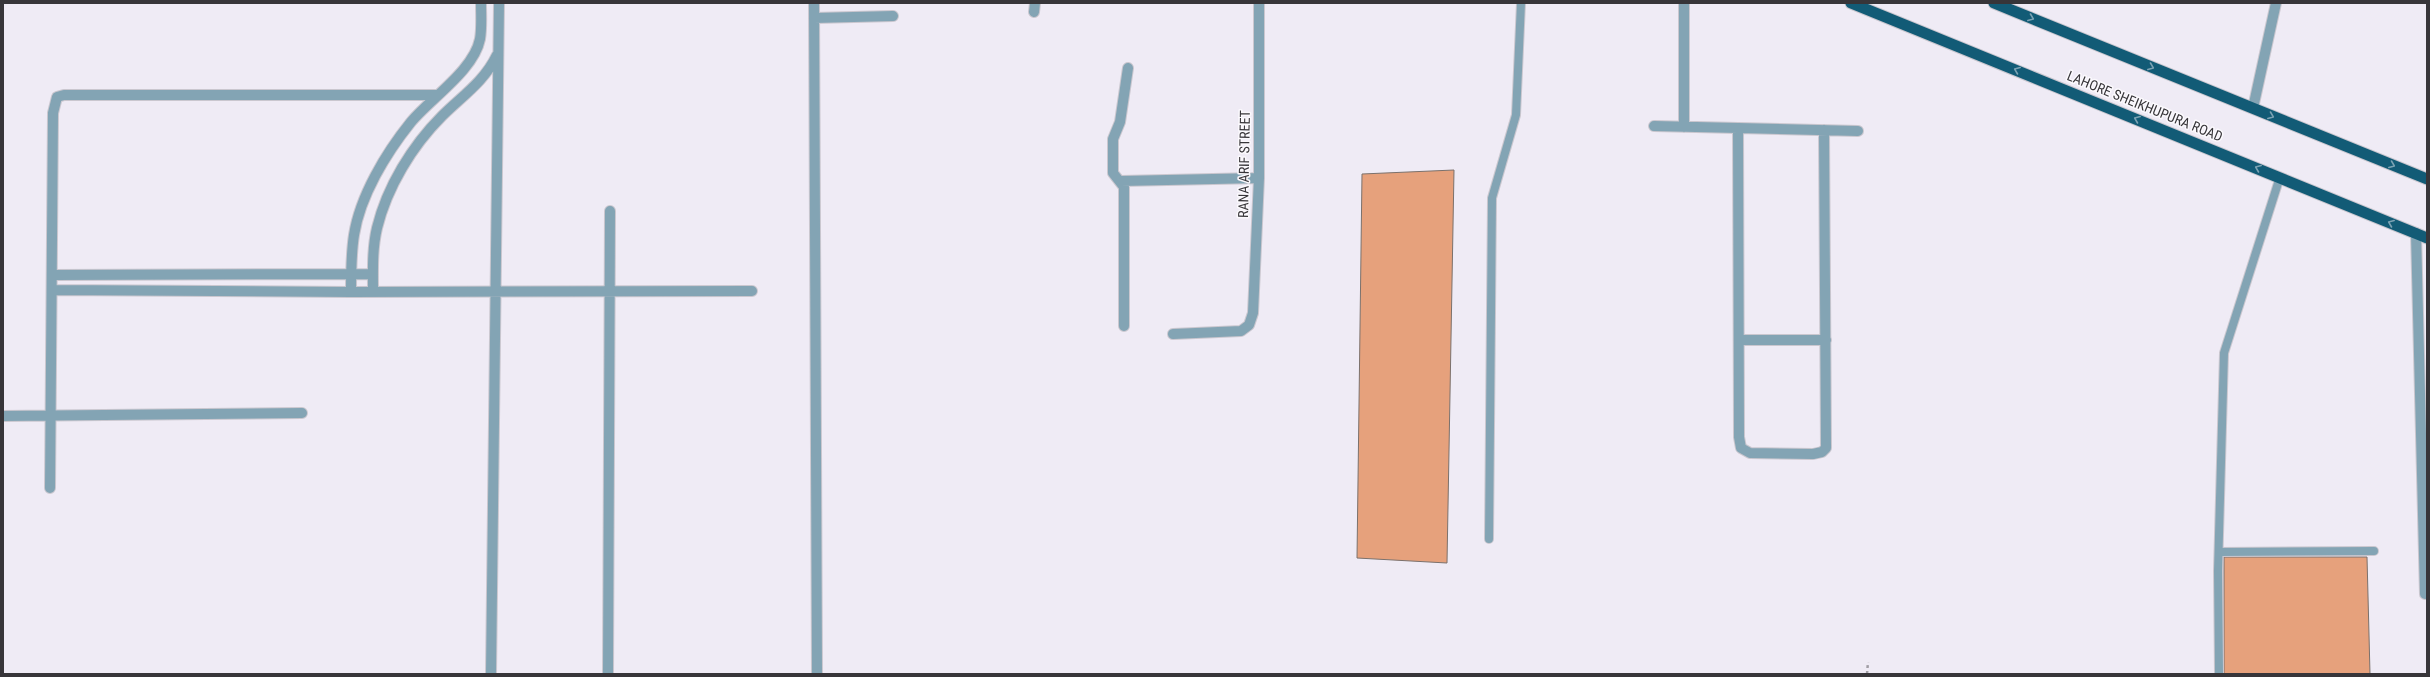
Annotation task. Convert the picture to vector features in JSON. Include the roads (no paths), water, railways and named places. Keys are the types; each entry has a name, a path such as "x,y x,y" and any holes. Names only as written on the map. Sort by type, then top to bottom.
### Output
{"highway":[{"name":"LAHORE SHEIKHUPURA ROAD","path":"1851,3 2427,238"},
{"path":"1994,3 2012,7 2427,179"}],"street":[{"path":"351,292 354,234 367,196 401,136 436,95 463,70 476,51 480,39 481,3"},
{"path":"491,674 499,3"},
{"path":"814,3 817,674"},
{"name":"RANA ARIF STREET","path":"1173,334 1241,331 1249,325 1253,313 1260,178 1259,3"},
{"path":"1684,3 1684,127"},
{"path":"2253,108 2276,3"},
{"path":"814,18 893,16"},
{"path":"373,292 377,228 399,174 430,129 484,77 498,52"},
{"path":"1124,326 1124,187 1121,181 1113,174 1113,139 1120,122 1128,68"},
{"path":"50,488 53,290 53,113 55,100 60,96 436,95"},
{"path":"1654,126 1858,131"},
{"path":"1738,128 1739,437 1741,448 1750,454 1813,454 1822,452 1826,446 1824,130"},
{"path":"1121,181 1260,178"},
{"path":"608,674 611,291 610,211"},
{"path":"2416,233 2423,340 2425,594"},
{"path":"53,275 373,274"},
{"path":"53,290 351,292 752,291"},
{"path":"1739,340 1826,340"},
{"path":"3,416 302,413"}],"lane":[{"path":"1489,539 1492,198 1516,115 1521,3"},
{"path":"2219,674 2219,552 2224,353 2280,178"},
{"path":"2219,552 2374,551"}]}
